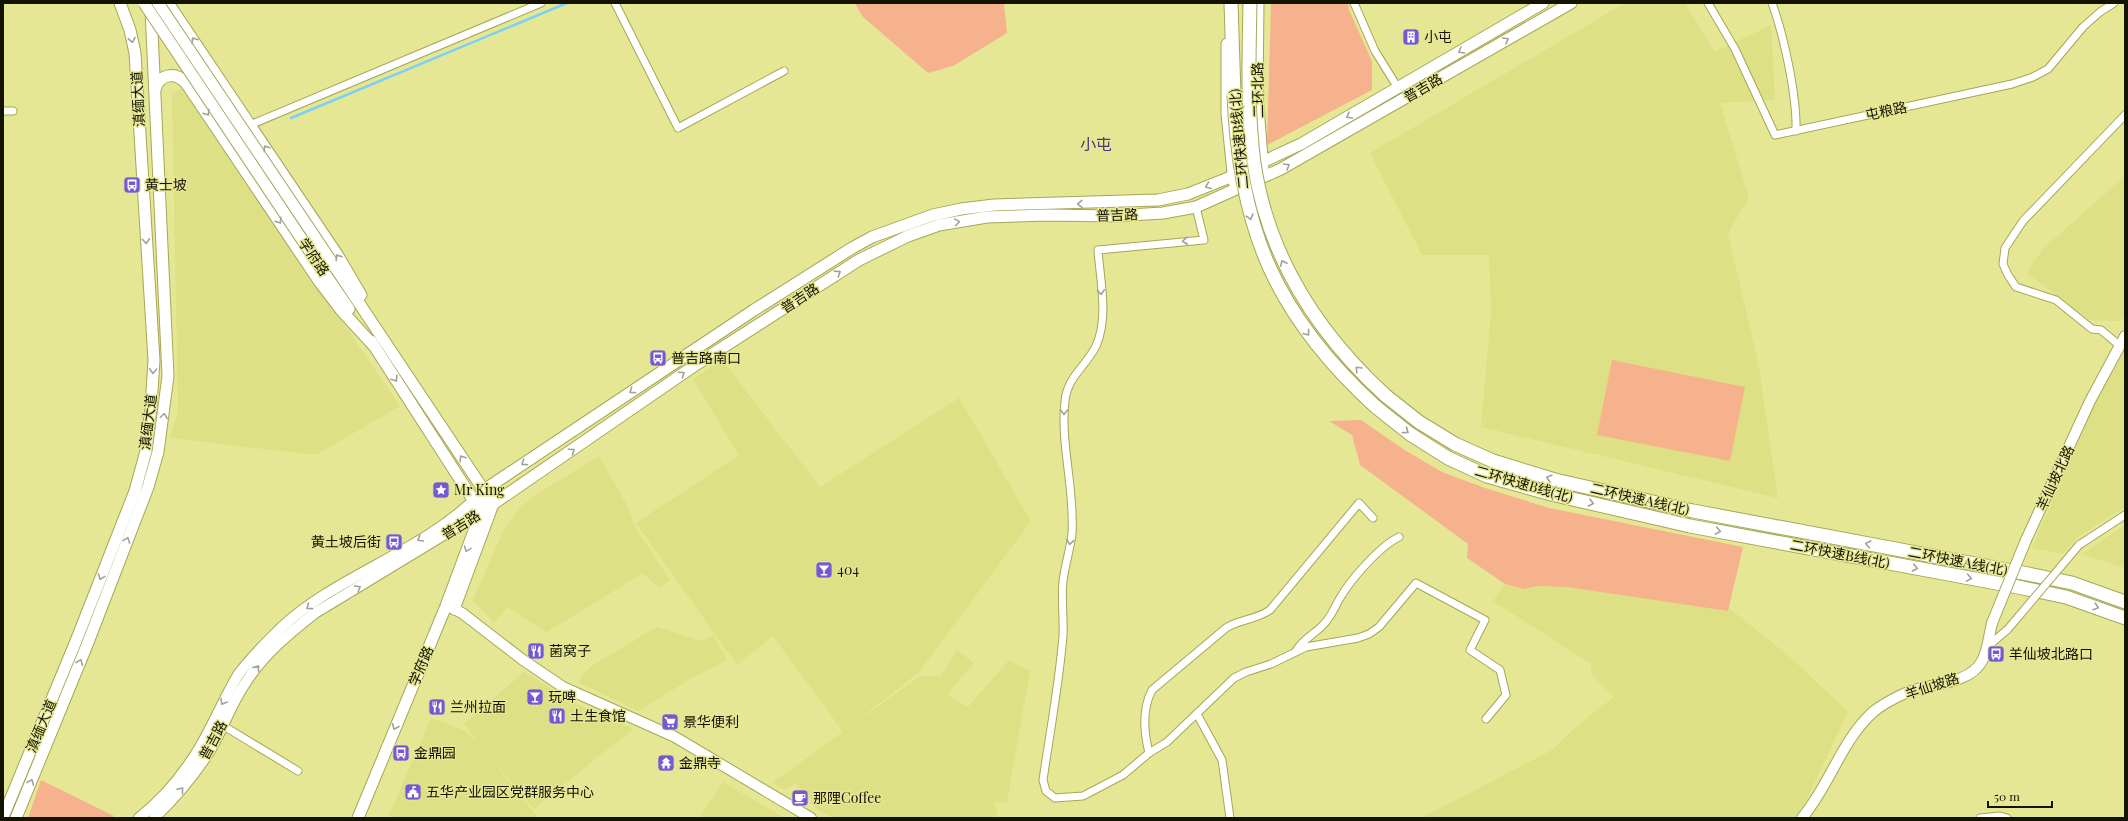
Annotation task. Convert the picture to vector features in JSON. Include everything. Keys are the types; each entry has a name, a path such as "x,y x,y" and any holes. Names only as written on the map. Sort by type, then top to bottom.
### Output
{"highway":[{"path":"1231,3 1234,95"},
{"name":"二环快速B线(北)","path":"1235,3 1234,95 1237,149 1252,226 1270,269 1294,314 1317,346 1344,377 1376,407 1416,439 1461,464 1487,476 1551,494 1690,526 2025,588 2066,597 2125,618"},
{"name":"二环快速A线(北)","path":"1250,3 1249,95 1252,147 1260,193 1272,235 1283,263 1304,301 1329,336 1356,367 1386,396 1437,434 1473,453 1499,463 1555,480 1693,511 2072,583 2125,602"},
{"path":"1249,95 1257,3"}],"main road":[{"name":"滇缅大道","path":"3,817 76,641 132,498 146,451 152,408 154,360 135,53 130,30 120,3"},
{"name":"学府路","path":"144,3 374,346 481,512"},
{"name":"滇缅大道","path":"16,818 87,645 148,487 158,452 168,376 150,3"},
{"name":"学府路","path":"158,3 493,504 450,608 358,818"},
{"name":"学府路","path":"168,3 346,268 383,340"},
{"path":"1227,3 1227,114 1233,176 1236,189"},
{"name":"二环北路","path":"1257,3 1257,95 1264,176"},
{"name":"普吉路","path":"484,490 754,310 852,248 896,227 933,215 981,207 1158,200 1188,194 1233,176 1301,144 1543,3"},
{"name":"普吉路","path":"493,504 697,364 859,260 908,236 939,225 987,217 1046,215 1113,216 1163,213 1196,206 1287,166 1571,3"},
{"path":"155,93 156,86 161,78 174,75 183,80 319,281 341,310 374,346"},
{"path":"197,99 198,89 204,81 214,79 221,82"},
{"name":"学府路","path":"450,608 481,512 484,490"}],"street":[{"path":"250,125 541,3"},
{"path":"615,3 678,128 784,71"},
{"path":"1354,3 1375,51 1398,88"},
{"name":"屯粮路","path":"1708,3 1735,49 1775,135 2033,78 2048,69 2083,27 2100,12 2114,3"},
{"path":"1772,3 1793,92 1797,116 1796,131"},
{"path":"3,111 13,111"},
{"path":"2119,345 2101,330 2092,329 2056,300 2016,286 2008,275 2003,264 2005,248 2023,221 2125,115"},
{"path":"1196,206 1204,240 1098,250 1102,311 1101,329 1096,347 1077,370 1069,385 1065,399 1064,419 1072,507 1072,534 1063,582 1063,635 1043,780 1046,791 1055,798 1083,796 1123,775 1149,753 1167,742 1234,678 1317,644 1358,638 1369,634 1379,627 1416,583 1485,620 1470,650 1500,670 1506,695 1486,719"},
{"name":"羊仙坡北路","path":"1992,623 2026,540 2090,401 2125,336"},
{"name":"普吉路","path":"140,818 174,784 201,747 220,706 239,674 253,656 282,627 310,605 449,522 484,490"},
{"path":"1149,753 1144,730 1149,696 1152,690 1226,628 1234,623 1262,616 1270,610 1359,503 1373,518"},
{"name":"普吉路","path":"154,818 181,791 209,752 245,683 261,662 289,633 315,614 493,504"},
{"path":"1987,648 2008,629 2079,545 2125,515"},
{"path":"1296,652 1300,644 1322,626 1332,614 1340,598 1382,548 1399,537"},
{"path":"450,608 462,612 523,660 563,687 675,737 811,818"},
{"name":"羊仙坡路","path":"1802,818 1816,802 1856,729 1874,711 1908,692 1961,678 1974,671 1982,662 1987,648 1992,623"},
{"path":"1197,714 1222,760 1230,818"},
{"path":"222,725 298,771"},
{"path":"1980,818 2000,816 2007,818"}],"shaded area":[{"path":"855,3 1004,3 1007,33 953,66 928,73 862,16"},
{"path":"1271,3 1348,3 1349,10 1372,61 1372,90 1267,145"},
{"path":"1625,3 1685,3 1715,52 1771,25 1775,100 1720,103 1749,198 1728,233 1759,367 1778,498 1481,427 1491,312 1489,255 1422,255 1370,153"},
{"path":"182,88 400,406 316,455 170,438 178,411 172,94"},
{"path":"2125,176 2125,316 2120,321 2089,320 2028,274 2032,264 2044,248"},
{"path":"2125,350 2125,507 2079,536 2062,554 2032,548 2095,402"},
{"path":"722,360 820,487 959,398 1031,521 918,673 843,732 773,636 737,665 636,523 739,455 693,379"},
{"path":"1612,360 1745,387 1730,461 1597,435"},
{"path":"1361,420 1403,449 1442,472 1485,488 1549,508 1743,547 1728,611 1567,587 1538,586 1523,589 1505,584 1467,558 1468,544 1360,465 1352,435 1329,421"},
{"path":"599,456 629,509 634,526 670,580 659,588 643,573 547,632 507,607 494,623 473,600 505,527 521,506 534,496"},
{"path":"2125,525 2125,568 2082,554"},
{"path":"1505,584 1523,589 1538,586 1567,587 1728,611 1729,608 1790,657 1848,712 1805,803 1794,818 1421,818 1552,750 1578,725 1614,697 1591,674 1591,664 1493,601"},
{"path":"657,627 701,641 713,635 727,660 692,678 638,711 578,682 590,667"},
{"path":"957,650 974,663 947,694 968,707 1009,660 1030,671 1007,803 994,802 998,818 833,818 816,809 795,784 784,789 772,783 920,676 941,676"},
{"path":"524,672 577,704 634,729 534,809 481,746 538,818 388,818 431,718 464,730 478,742 464,724"},
{"path":"41,780 114,816 111,818 28,818"},
{"path":"723,782 785,818 699,818"}],"waterway":[{"path":"291,118 567,3"}],"place":[{"name":"小屯","path":"1411,37"},
{"name":"黄士坡","path":"132,185"},
{"name":"普吉路南口","path":"658,358"},
{"name":"Mr King","path":"441,490"},
{"name":"黄土坡后街","path":"394,542"},
{"name":"404","path":"824,570"},
{"name":"菌窝子","path":"536,651"},
{"name":"羊仙坡北路口","path":"1996,654"},
{"name":"玩啤","path":"535,697"},
{"name":"兰州拉面","path":"437,707"},
{"name":"土生食馆","path":"557,716"},
{"name":"景华便利","path":"670,722"},
{"name":"金鼎园","path":"401,753"},
{"name":"金鼎寺","path":"666,763"},
{"name":"五华产业园区党群服务中心","path":"413,792"},
{"name":"那䧉Coffee","path":"800,798"}],"district":[{"name":"小屯","path":"1096,144"}]}
